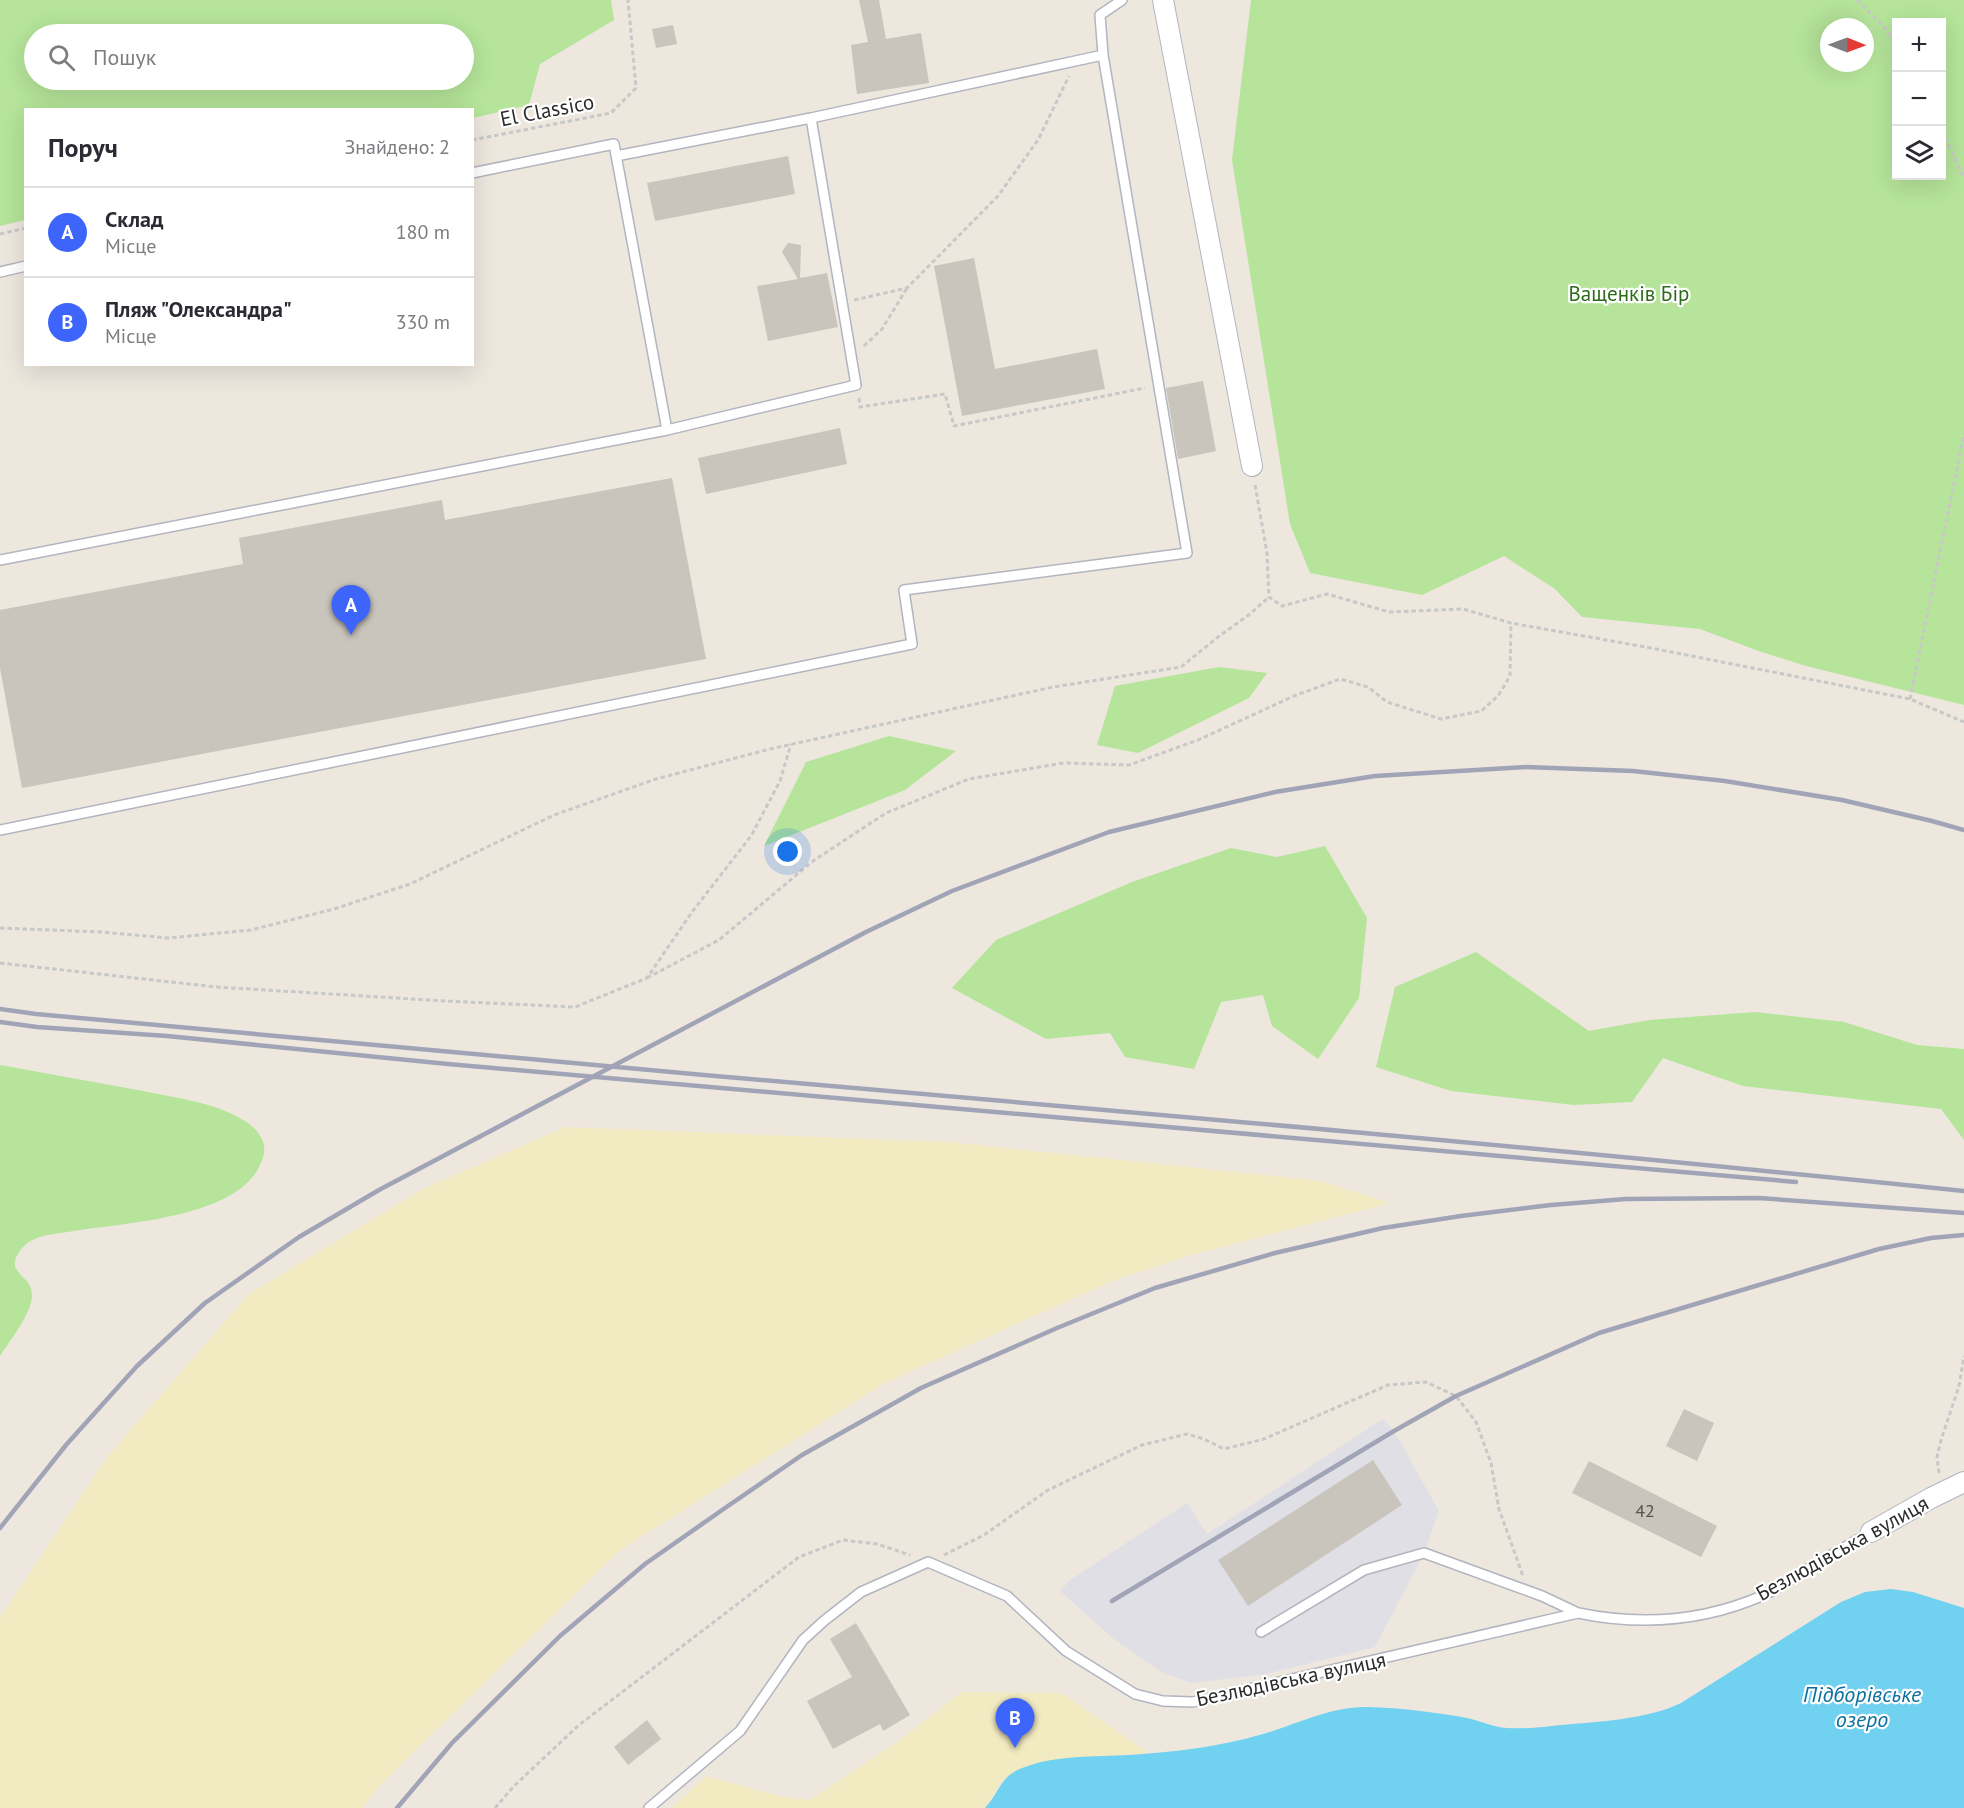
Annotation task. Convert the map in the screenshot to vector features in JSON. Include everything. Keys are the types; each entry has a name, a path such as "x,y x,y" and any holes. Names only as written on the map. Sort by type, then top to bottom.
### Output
{"street":[{"path":"1163,0 1252,466"},
{"name":"Безлюдівська вулиця","path":"1871,1532 1964,1482"}],"lane":[{"path":"0,830 912,644 904,590 1187,553 1103,55 1100,15 1122,0"},
{"path":"616,156 811,118 1103,55"},
{"path":"0,560 667,430 856,385 811,118"},
{"path":"474,173 614,144 667,430"},
{"path":"0,272 24,266"},
{"name":"Безлюдівська вулиця","path":"928,1562 1007,1596 1066,1652 1135,1694 1163,1701 1193,1702 1578,1613 1622,1620 1661,1620 1691,1617 1723,1610 1765,1595 1871,1532"},
{"path":"1261,1632 1364,1570 1424,1553 1578,1613"},
{"path":"649,1808 740,1731 803,1641 825,1620 861,1592 928,1562"}],"path":[{"name":"El Classico","path":"474,140 611,113 636,88 628,0"},
{"path":"1857,0 1887,30 1892,39"},
{"path":"852,358 882,329 907,288 998,196 1038,140 1076,60"},
{"path":"1946,141 1964,178"},
{"path":"0,234 24,228"},
{"path":"843,303 907,288"},
{"path":"856,385 860,407 945,394 954,426 1159,386"},
{"path":"1911,699 1964,434"},
{"path":"1252,466 1267,553 1269,597"},
{"path":"1269,597 1282,606 1327,594 1389,612 1463,609 1511,623 1911,699 1964,722"},
{"path":"0,928 101,932 168,938 251,930 334,909 410,884 554,815 656,779 791,744 1053,687 1181,667 1269,597"},
{"path":"0,963 216,987 575,1007 647,978 719,940 813,861 886,813 969,779 1064,763 1129,765 1198,740 1294,696 1340,679 1368,687 1387,702 1441,719 1481,711 1498,696 1510,676 1511,623"},
{"path":"647,978 692,912 751,836 780,781 791,744"},
{"path":"1943,1492 1937,1457 1959,1386 1964,1356"},
{"path":"495,1808 514,1786 579,1725 799,1557 843,1540 877,1544 928,1562 984,1535 1048,1490 1142,1445 1186,1434 1224,1449 1264,1439 1388,1385 1426,1382 1456,1396 1476,1422 1491,1462 1499,1509 1529,1592"}],"shaded area":[{"path":"1383,1419 1394,1431 1439,1511 1424,1553 1375,1647 1266,1674 1192,1683 1163,1673 1115,1640 1060,1591 1070,1580 1187,1503 1207,1534"}],"green space":[{"path":"0,0 611,0 614,20 540,64 529,105 474,118 474,108 24,108 24,220 0,226"},
{"name":"Ващенків Бір","path":"1251,0 1964,0 1964,705 1806,666 1700,629 1582,617 1555,589 1504,556 1422,595 1310,573 1290,524 1232,160"},
{"path":"1219,667 1267,673 1249,698 1138,753 1097,745 1115,686"},
{"path":"889,736 956,751 905,790 764,846 806,762"},
{"path":"1325,846 1367,918 1359,998 1318,1059 1272,1026 1263,995 1221,1002 1194,1069 1125,1057 1110,1033 1046,1039 952,988 996,940 1132,882 1231,848 1277,857"},
{"path":"1476,952 1589,1031 1649,1020 1755,1012 1844,1022 1917,1045 1964,1049 1964,1140 1941,1109 1743,1086 1663,1058 1632,1102 1574,1105 1451,1091 1376,1067 1395,987"},
{"path":"0,1065 143,1091 220,1109 251,1126 262,1139 264,1151 258,1169 244,1185 225,1198 201,1208 147,1221 47,1235 28,1243 17,1256 15,1263 19,1273 31,1288 31,1303 24,1319 0,1356"}],"sand":[{"path":"565,1127 949,1142 1321,1181 1390,1203 1188,1256 1112,1281 885,1383 620,1550 381,1784 362,1808 0,1808 0,1618 108,1456 249,1294 423,1189"},
{"path":"962,1692 1061,1693 1149,1753 1068,1759 1025,1767 1001,1782 985,1808 672,1808 707,1776 782,1797 810,1800 896,1743"}],"water":[{"name":"Підборівське озеро","path":"1891,1589 1913,1592 1964,1608 1964,1808 985,1808 1005,1779 1016,1771 1037,1763 1063,1758 1146,1754 1214,1746 1247,1739 1328,1712 1354,1707 1430,1712 1514,1728 1606,1721 1654,1713 1681,1703 1841,1602 1865,1592"}],"building":[{"path":"859,0 879,0 886,39 921,33 929,83 857,94 851,45 868,42"},
{"path":"673,25 677,44 656,48 652,29"},
{"path":"788,156 795,194 655,221 647,183"},
{"path":"788,243 801,245 800,278 827,273 838,327 768,341 757,286 798,279 782,252"},
{"path":"974,258 995,369 1097,349 1105,389 962,416 934,266"},
{"path":"1203,381 1216,451 1178,459 1166,388"},
{"path":"840,428 847,464 706,494 698,458"},
{"path":"672,478 706,659 22,788 0,668 0,610 243,564 239,538 442,500 445,520"},
{"path":"1684,1409 1714,1423 1697,1461 1666,1446"},
{"path":"1373,1460 1402,1505 1248,1606 1218,1560"},
{"path":"1589,1461 1717,1526 1701,1557 1572,1493"},
{"path":"856,1623 910,1715 883,1731 880,1724 833,1749 807,1701 852,1677 830,1639"},
{"path":"647,1720 661,1739 628,1765 614,1747"}],"railway":[{"path":"0,1528 66,1445 137,1366 205,1303 299,1237 379,1190 866,932 952,891 1109,832 1275,792 1375,776 1526,767 1633,771 1725,781 1842,800 1964,830"},
{"path":"0,1009 545,1061 1496,1145 1964,1191"},
{"path":"0,1022 448,1064 1796,1182"},
{"path":"397,1808 452,1743 560,1636 645,1564 802,1455 921,1388 1155,1288 1275,1253 1383,1228 1551,1205 1626,1199 1759,1198 1964,1213"},
{"path":"1112,1601 1456,1396 1599,1333 1879,1249 1931,1238 1964,1235"}],"place":[{"name":"Склад","path":"351,635"},
{"name":"Пляж \"Олександра\"","path":"1015,1748"}]}
